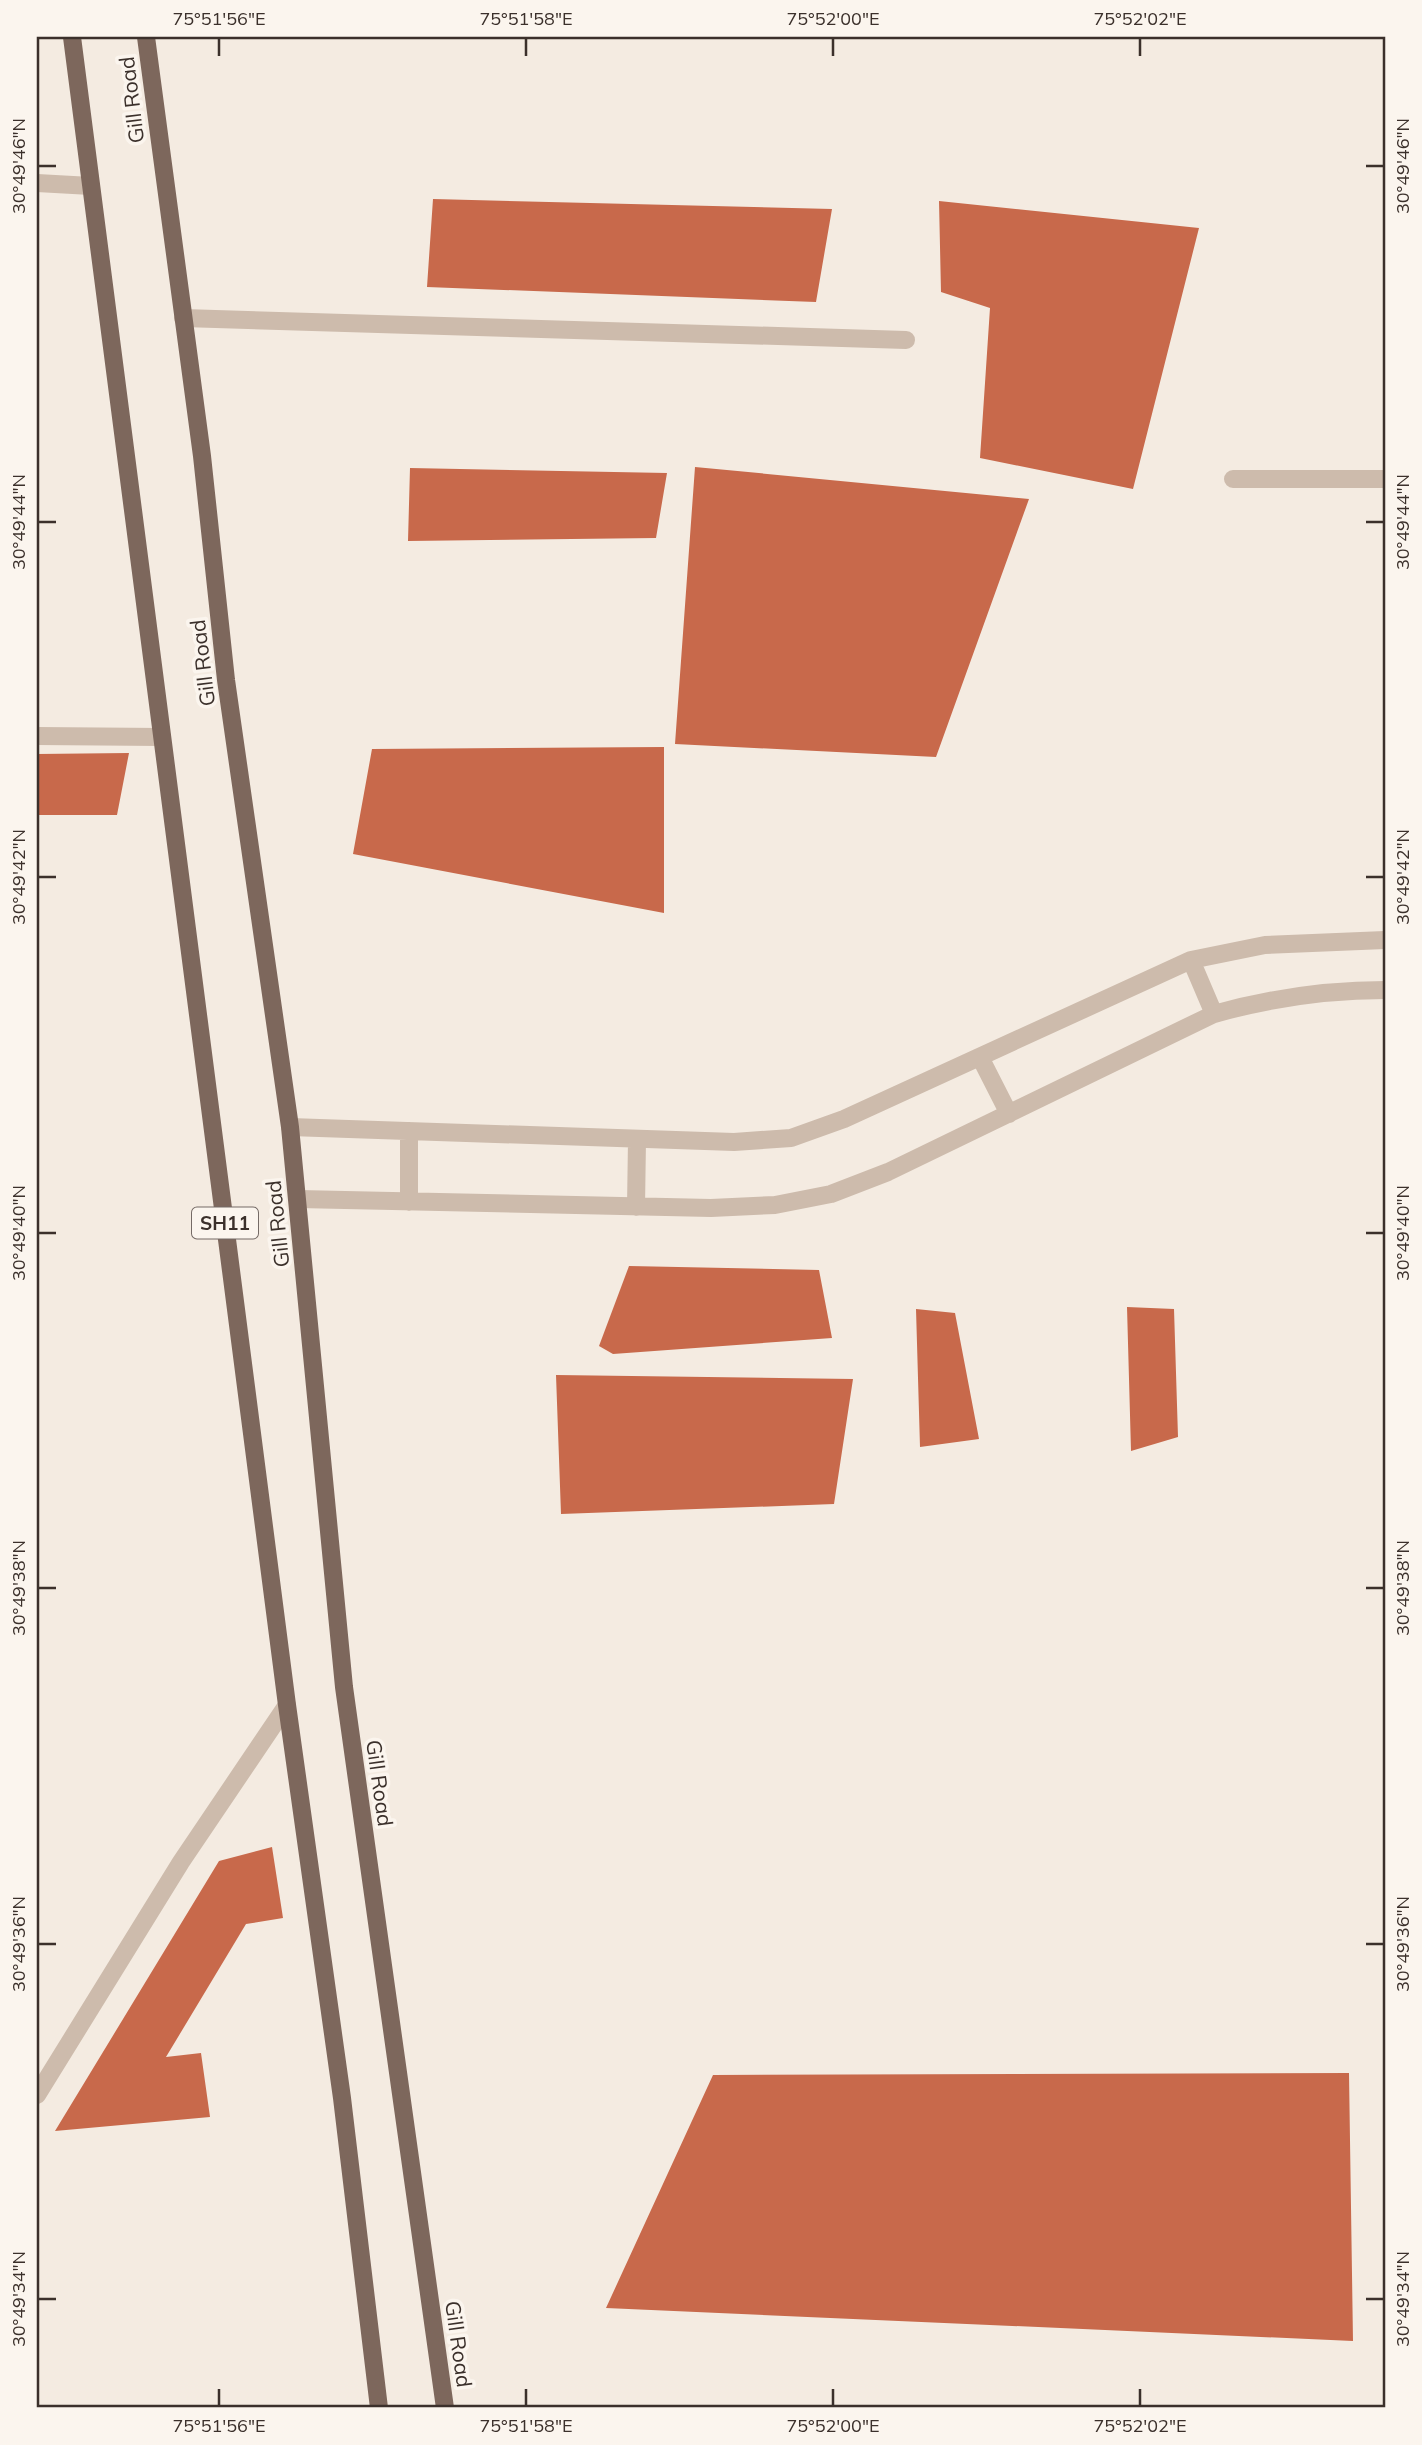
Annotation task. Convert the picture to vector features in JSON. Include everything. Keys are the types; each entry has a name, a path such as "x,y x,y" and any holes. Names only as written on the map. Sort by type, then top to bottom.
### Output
{"main road":[{"name":"SH11","path":"72,37 287,1705 342,2098 379,2408"},
{"name":"Gill Road","path":"146,37 202,456 226,680 290,1127 344,1687 445,2408"}],"street":[{"path":"37,183 91,186"},
{"path":"183,318 906,340"},
{"path":"1233,479 1385,479"},
{"path":"37,736 162,737"},
{"path":"290,1127 637,1140 734,1142 792,1138 845,1119 1191,960 1265,945 1385,940"},
{"path":"1191,960 1214,1014"},
{"path":"298,1199 636,1207 775,1205 831,1194 888,1172 1214,1014 1264,1000 1337,990 1385,990"},
{"path":"980,1057 1009,1114"},
{"path":"409,1132 409,1202"},
{"path":"636,1207 637,1140"},
{"path":"37,2095 181,1862 287,1705"}],"building":[{"path":"433,199 832,209 816,302 427,287"},
{"path":"939,201 1199,228 1133,489 980,458 990,308 941,292"},
{"path":"695,467 1029,499 936,757 675,744"},
{"path":"410,468 667,473 656,538 408,541"},
{"path":"664,747 664,913 353,854 372,749"},
{"path":"129,753 117,815 37,815 37,754"},
{"path":"629,1266 819,1270 832,1338 613,1354 599,1346"},
{"path":"1127,1307 1174,1309 1178,1437 1131,1451"},
{"path":"916,1309 955,1313 979,1439 920,1447"},
{"path":"556,1375 853,1379 834,1504 561,1514"},
{"path":"272,1847 283,1918 246,1924 166,2057 201,2053 210,2117 55,2131 219,1861"},
{"path":"1349,2073 1353,2341 606,2308 713,2075"}]}
